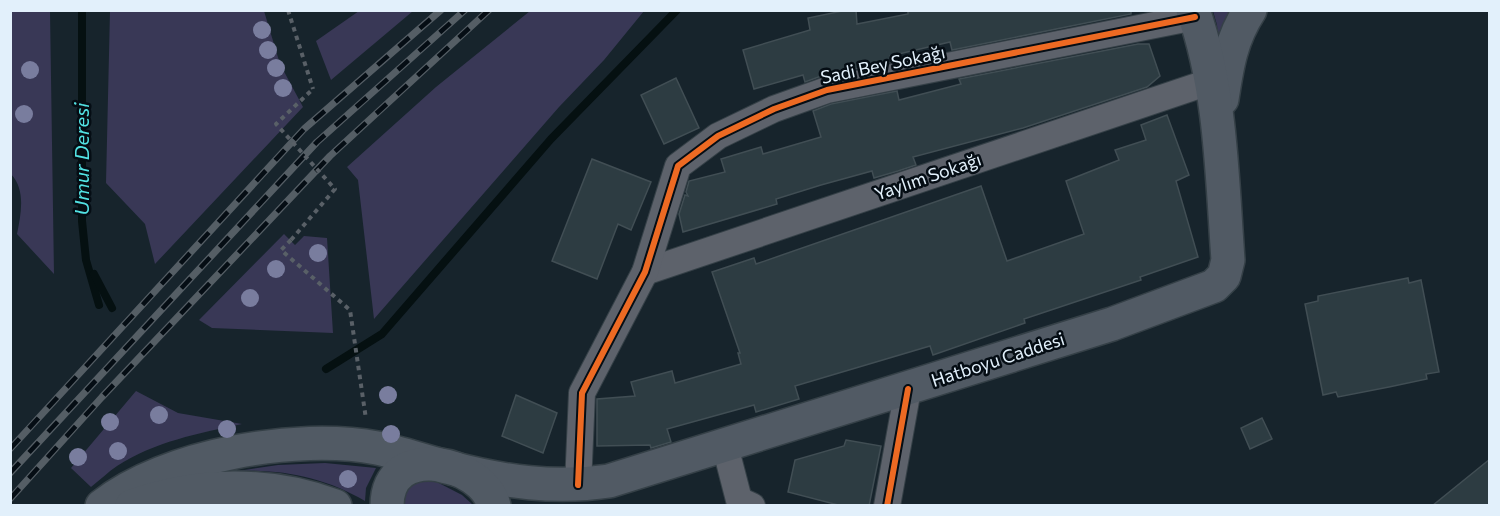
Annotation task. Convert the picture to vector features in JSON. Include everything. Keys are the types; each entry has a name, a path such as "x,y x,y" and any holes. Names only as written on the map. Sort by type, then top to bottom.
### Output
{"main road":[{"name":"Hatboyu Caddesi","path":"1218,130 1227,60 1239,26 1250,10"},
{"name":"Hatboyu Caddesi","path":"387,506 392,481 405,468 412,465 430,464 518,483 578,485 623,478 1112,324 1214,286 1224,276 1228,260 1212,81 1194,14"},
{"name":"Hatboyu Caddesi","path":"102,506 130,486 178,467 217,456 279,446 320,444 370,447 449,468 476,480 489,492 494,506"},
{"path":"537,506 623,478"},
{"path":"132,506 175,494 227,488 284,492 335,506"}],"street":[{"name":"Sadi Bey Sokağı","path":"578,485 582,393 645,272 678,166 718,136 774,109 827,90 1194,14"},
{"name":"Yaylım Sokağı","path":"645,272 1212,81"},
{"path":"887,506 908,388"},
{"path":"725,446 739,500 752,506"}],"path":[{"path":"288,10 313,89 276,124 334,189 281,250 350,310 362,390"}],"shaded area":[{"path":"11,10 50,11 54,274 17,234 21,195 16,180 11,174"},
{"path":"110,11 264,11 280,64 303,107 155,264 145,224 106,183"},
{"path":"359,11 413,11 331,80 316,41"},
{"path":"530,11 644,11 604,60 559,107 374,319 358,180 347,167 436,87"},
{"path":"1213,11 1235,11 1221,68 1217,25"},
{"path":"284,234 295,245 304,236 327,238 333,333 212,328 199,320"},
{"path":"136,391 178,413 242,424 193,435 146,451 117,466 91,487 71,468"},
{"path":"325,463 376,468 366,488 365,501 335,486 304,477 271,472 238,471 278,465"},
{"path":"433,480 462,495 473,505 400,506 403,492 418,481"}],"building":[{"path":"856,10 857,24 908,14 908,10 1131,10 1131,14 952,50 950,42 890,56 891,62 824,75 805,82 803,75 754,89 743,50 810,30 808,18"},
{"path":"1138,44 1149,44 1160,76 1147,87 1023,128 913,157 916,165 898,171 874,178 872,171 821,185 776,199 777,204 683,232 679,214 685,195 688,196 686,192 689,181 725,172 721,159 761,147 763,154 821,137 813,111 831,104 897,91 899,100 961,84 959,79"},
{"path":"676,78 699,128 664,144 641,95"},
{"path":"1167,115 1189,175 1176,181 1198,257 1140,277 1141,280 1024,319 1025,323 933,355 930,346 795,386 799,399 756,412 754,405 667,429 671,442 651,448 650,445 597,446 597,399 635,396 631,382 672,371 675,383 741,364 738,353 740,353 712,272 754,258 756,264 981,186 1007,261 1084,234 1066,181 1119,160 1115,150 1146,140 1141,125"},
{"path":"592,159 651,182 631,230 618,224 597,279 552,261"},
{"path":"1408,278 1409,283 1421,280 1439,372 1426,374 1427,379 1389,387 1338,397 1336,392 1323,395 1305,304 1318,301 1318,296"},
{"path":"516,395 557,413 543,453 502,436"},
{"path":"1262,418 1272,439 1250,449 1241,428"},
{"path":"846,440 881,446 869,506 842,506 788,492 795,460 844,446"},
{"path":"1490,459 1490,506 1432,506"}],"waterway":[{"name":"Umur Deresi","path":"82,10 82,221 86,260 99,305"},
{"path":"326,369 382,334 551,139 677,10"},
{"path":"94,274 112,308"}],"railway":[{"path":"10,449 304,129 441,10"},
{"path":"10,473 317,142 465,10"},
{"path":"10,499 102,397 330,156 489,10"}],"cycle path":[{"path":"578,485 582,393 645,272 678,166 718,136 774,109 827,90 1195,17"},
{"path":"887,506 908,389"}]}
